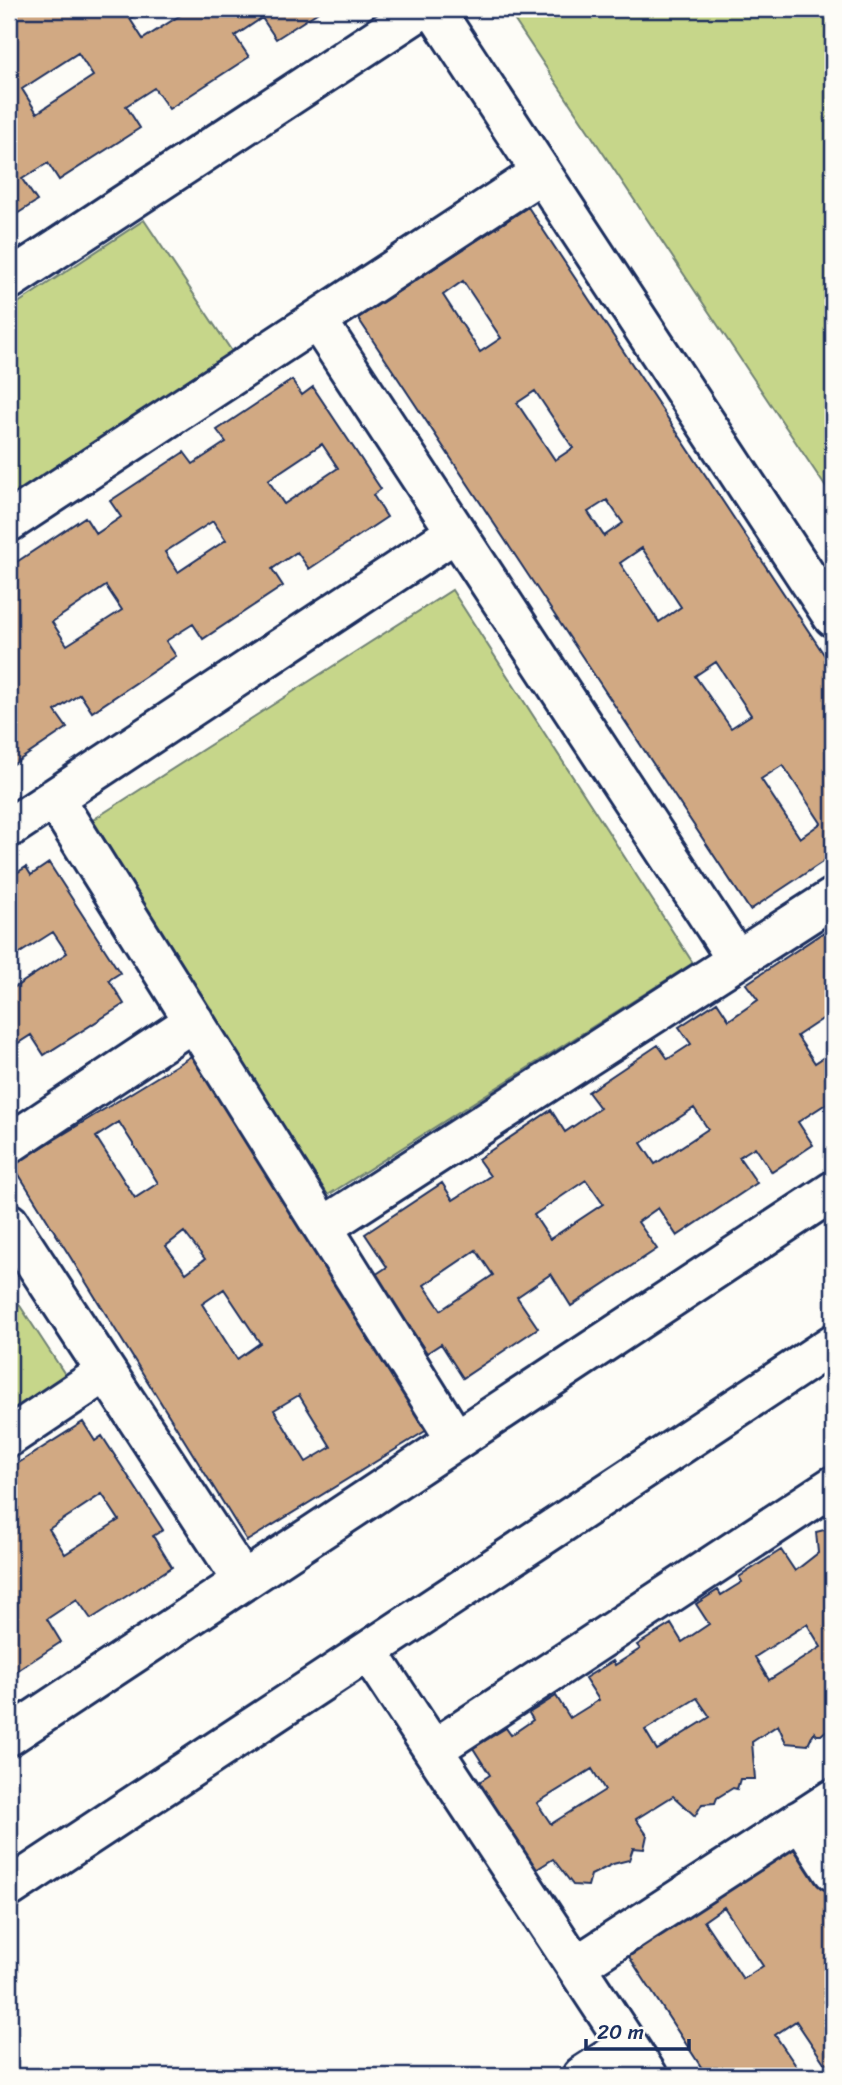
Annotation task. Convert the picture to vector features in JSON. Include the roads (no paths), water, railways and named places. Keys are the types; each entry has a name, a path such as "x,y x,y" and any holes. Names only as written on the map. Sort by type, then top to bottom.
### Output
{"street":[{"path":"9,280 422,9"},
{"path":"433,9 833,617"},
{"path":"9,522 541,173"},
{"path":"317,320 737,960"},
{"path":"9,828 456,532"},
{"path":"54,798 456,1440"},
{"path":"323,1227 833,898"},
{"path":"9,1144 194,1021"},
{"path":"9,1736 833,1191"},
{"path":"9,1223 243,1581"},
{"path":"9,1888 833,1344"},
{"path":"9,1437 106,1372"},
{"path":"434,1749 833,1486"},
{"path":"368,1651 638,2061 582,2076"},
{"path":"576,1966 833,1799"},
{"path":"800,1820 833,1871"}]}
